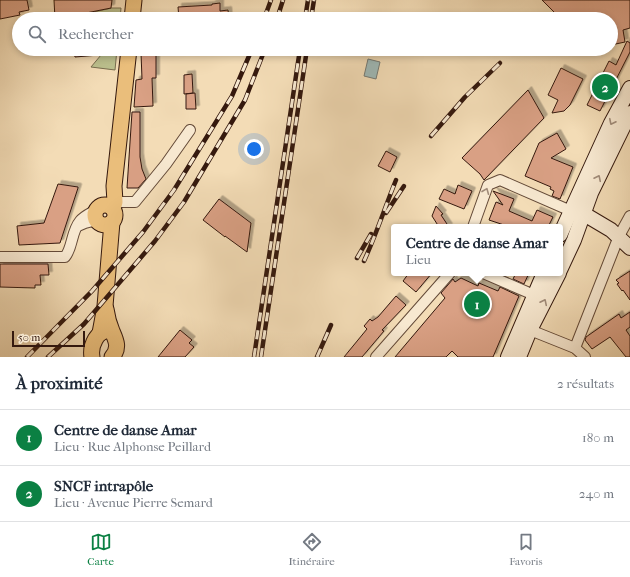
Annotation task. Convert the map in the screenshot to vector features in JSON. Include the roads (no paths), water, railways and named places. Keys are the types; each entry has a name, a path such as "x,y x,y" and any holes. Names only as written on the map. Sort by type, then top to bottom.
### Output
{"main road":[{"path":"133,12 134,0"},
{"path":"112,357 117,349 117,344 106,333 105,306 111,240 106,213 114,186 127,56"},
{"path":"563,260 577,212 611,123 630,88"},
{"path":"563,231 591,193 630,113"},
{"path":"577,212 611,230 630,248"},
{"path":"519,357 534,295 543,276"},
{"path":"508,357 557,276"},
{"path":"90,355 93,344 106,333"}],"street":[{"path":"0,257 65,257 69,252 76,227 81,220 106,213 135,202 166,164 190,130"},
{"path":"473,224 488,184 500,180 577,212"},
{"path":"575,348 619,236 630,216"},
{"path":"376,357 447,276"},
{"path":"490,276 534,295"},
{"path":"526,328 575,348 585,357"}],"water":[{"path":"368,59 380,62 376,79 364,76"}],"railway":[{"path":"267,12 271,0"},
{"path":"279,12 283,0"},
{"path":"306,12 308,0"},
{"path":"312,12 314,0"},
{"path":"27,357 92,291 143,232 174,190 232,96 249,56"},
{"path":"48,357 84,324 155,241 184,202 245,100 262,56"},
{"path":"254,357 299,56"},
{"path":"261,357 306,56"},
{"path":"431,136 465,97 500,63"},
{"path":"364,261 396,180"},
{"path":"386,213 404,186"},
{"path":"357,258 371,234"},
{"path":"317,357 331,325"}],"place":[{"name":"SNCF intrapôle","path":"605,87"},
{"name":"Centre de danse Amar","path":"477,304"}]}
